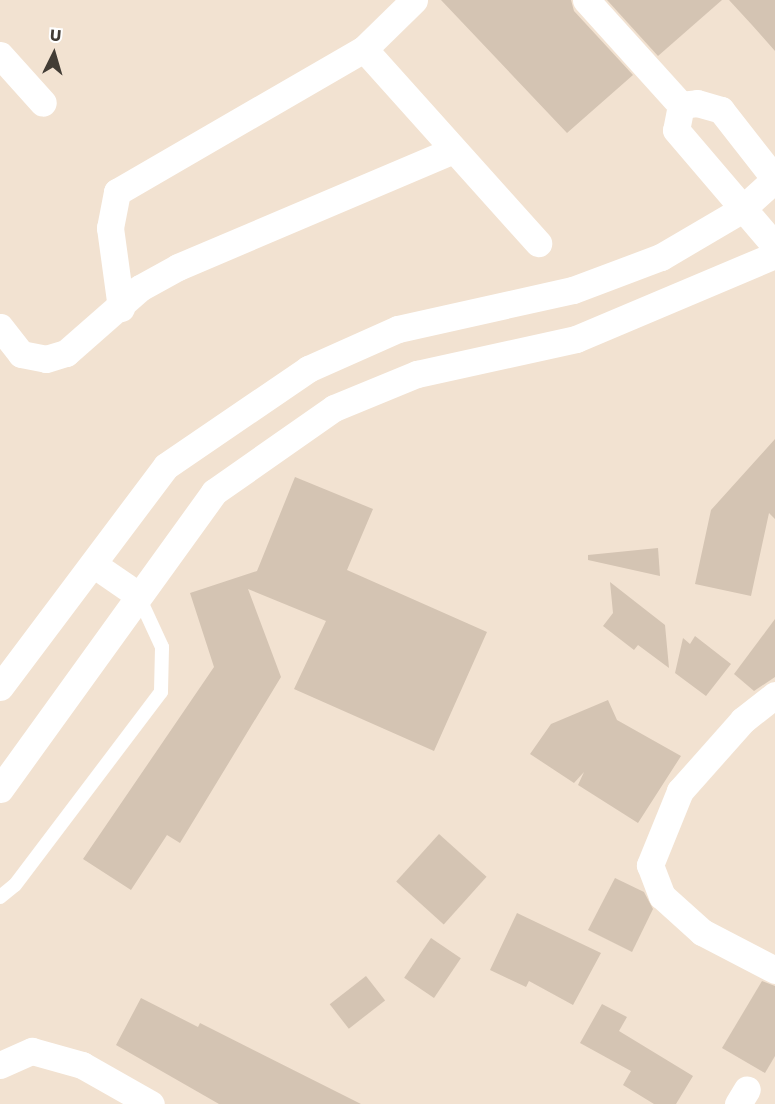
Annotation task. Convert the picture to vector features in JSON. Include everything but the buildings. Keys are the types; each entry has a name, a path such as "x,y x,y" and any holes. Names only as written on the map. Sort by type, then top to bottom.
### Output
{"street":[{"path":"121,308 110,228 117,192 364,49 414,0"},
{"path":"586,0 681,105"},
{"path":"364,49 538,243"},
{"path":"0,55 43,103"},
{"path":"0,687 166,466 308,369 398,329 573,290 661,257 741,210 775,179 721,110 697,103 681,105"},
{"path":"681,105 676,130 741,210 775,246"},
{"path":"0,327 21,354 46,359 66,353 121,308 140,288 178,267 453,150"},
{"path":"0,789 214,492 334,408 417,374 576,339 775,255"},
{"path":"93,564 138,595"},
{"path":"775,695 743,720 680,791 650,865 662,896 702,932 775,970"},
{"path":"0,1065 32,1051 82,1065 151,1104"}],"lane":[{"path":"0,897 15,885 161,692 162,647 138,595"}]}
